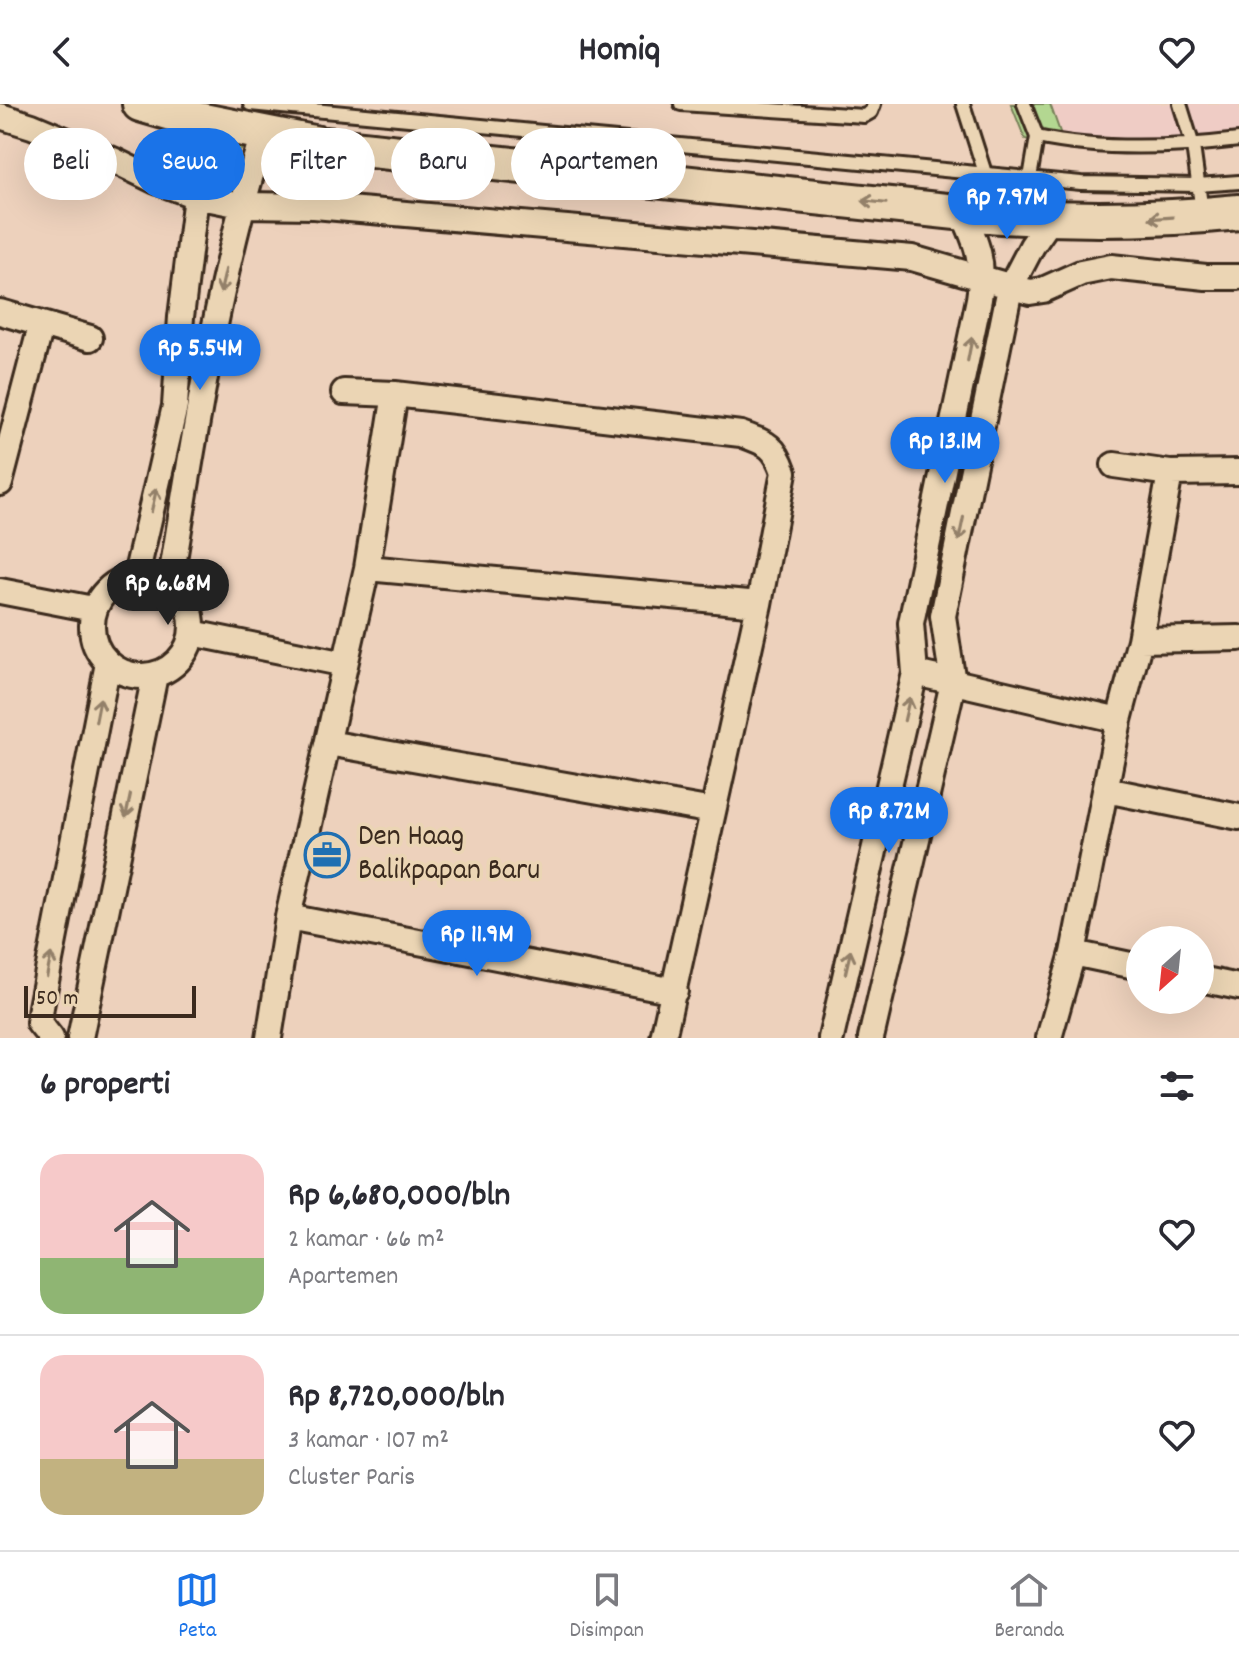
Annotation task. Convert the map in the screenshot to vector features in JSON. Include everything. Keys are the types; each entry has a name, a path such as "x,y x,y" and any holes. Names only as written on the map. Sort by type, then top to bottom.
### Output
{"main road":[{"path":"140,104 188,118 259,112 324,145 1050,220 1143,219 1200,200 1239,212"}],"street":[{"path":"170,584 215,315 259,112"},
{"path":"0,116 32,126 133,170"},
{"path":"188,118 189,128"},
{"path":"136,576 175,406 181,317 196,200"},
{"path":"216,200 241,205 314,206 912,258 981,290 1043,290 1081,273 1111,267 1206,277 1239,277"},
{"path":"831,1038 915,673 911,623 981,290 978,246 962,211"},
{"path":"871,1038 953,683 943,616 1010,288 1050,220"},
{"path":"0,312 90,338"},
{"path":"0,483 41,326"},
{"path":"963,381 991,385"},
{"path":"344,392 395,394 741,434 765,443 778,454 784,472 759,604 663,1038"},
{"path":"269,1038 288,917 367,568 395,394"},
{"path":"1114,465 1170,473 1239,472"},
{"path":"1049,1038 1073,953 1119,720 1140,640 1170,473"},
{"path":"367,568 759,604"},
{"path":"136,576 148,576 170,584 188,606 192,633 188,647 169,669 155,675 130,675 108,663 92,639 93,609 100,597 122,579 136,576"},
{"path":"0,591 93,609"},
{"path":"192,633 345,664"},
{"path":"1140,640 1239,638"},
{"path":"51,1038 39,1023 40,1012 108,663"},
{"path":"915,673 1119,720"},
{"path":"40,1012 82,1029 155,675"},
{"path":"328,743 713,811"},
{"path":"1106,790 1239,817"},
{"path":"288,917 675,991"},
{"path":"1073,953 1126,964"},
{"path":"1214,982 1239,987"}],"lane":[{"path":"681,104 864,116 871,112 874,104"},
{"path":"963,104 985,173"},
{"path":"1024,104 1037,137 1030,178"},
{"path":"1180,104 1193,146 1200,200"},
{"path":"259,112 985,173 1200,200 1239,182"},
{"path":"1037,137 1070,144 1193,146 1239,140"}],"shaded area":[{"path":"1050,104 1239,104 1239,140 1193,146 1066,149"}],"green space":[{"path":"1011,104 1050,104 1066,149 1025,139"}],"place":[{"name":"Den Haag Balikpapan Baru","path":"327,855"}]}
